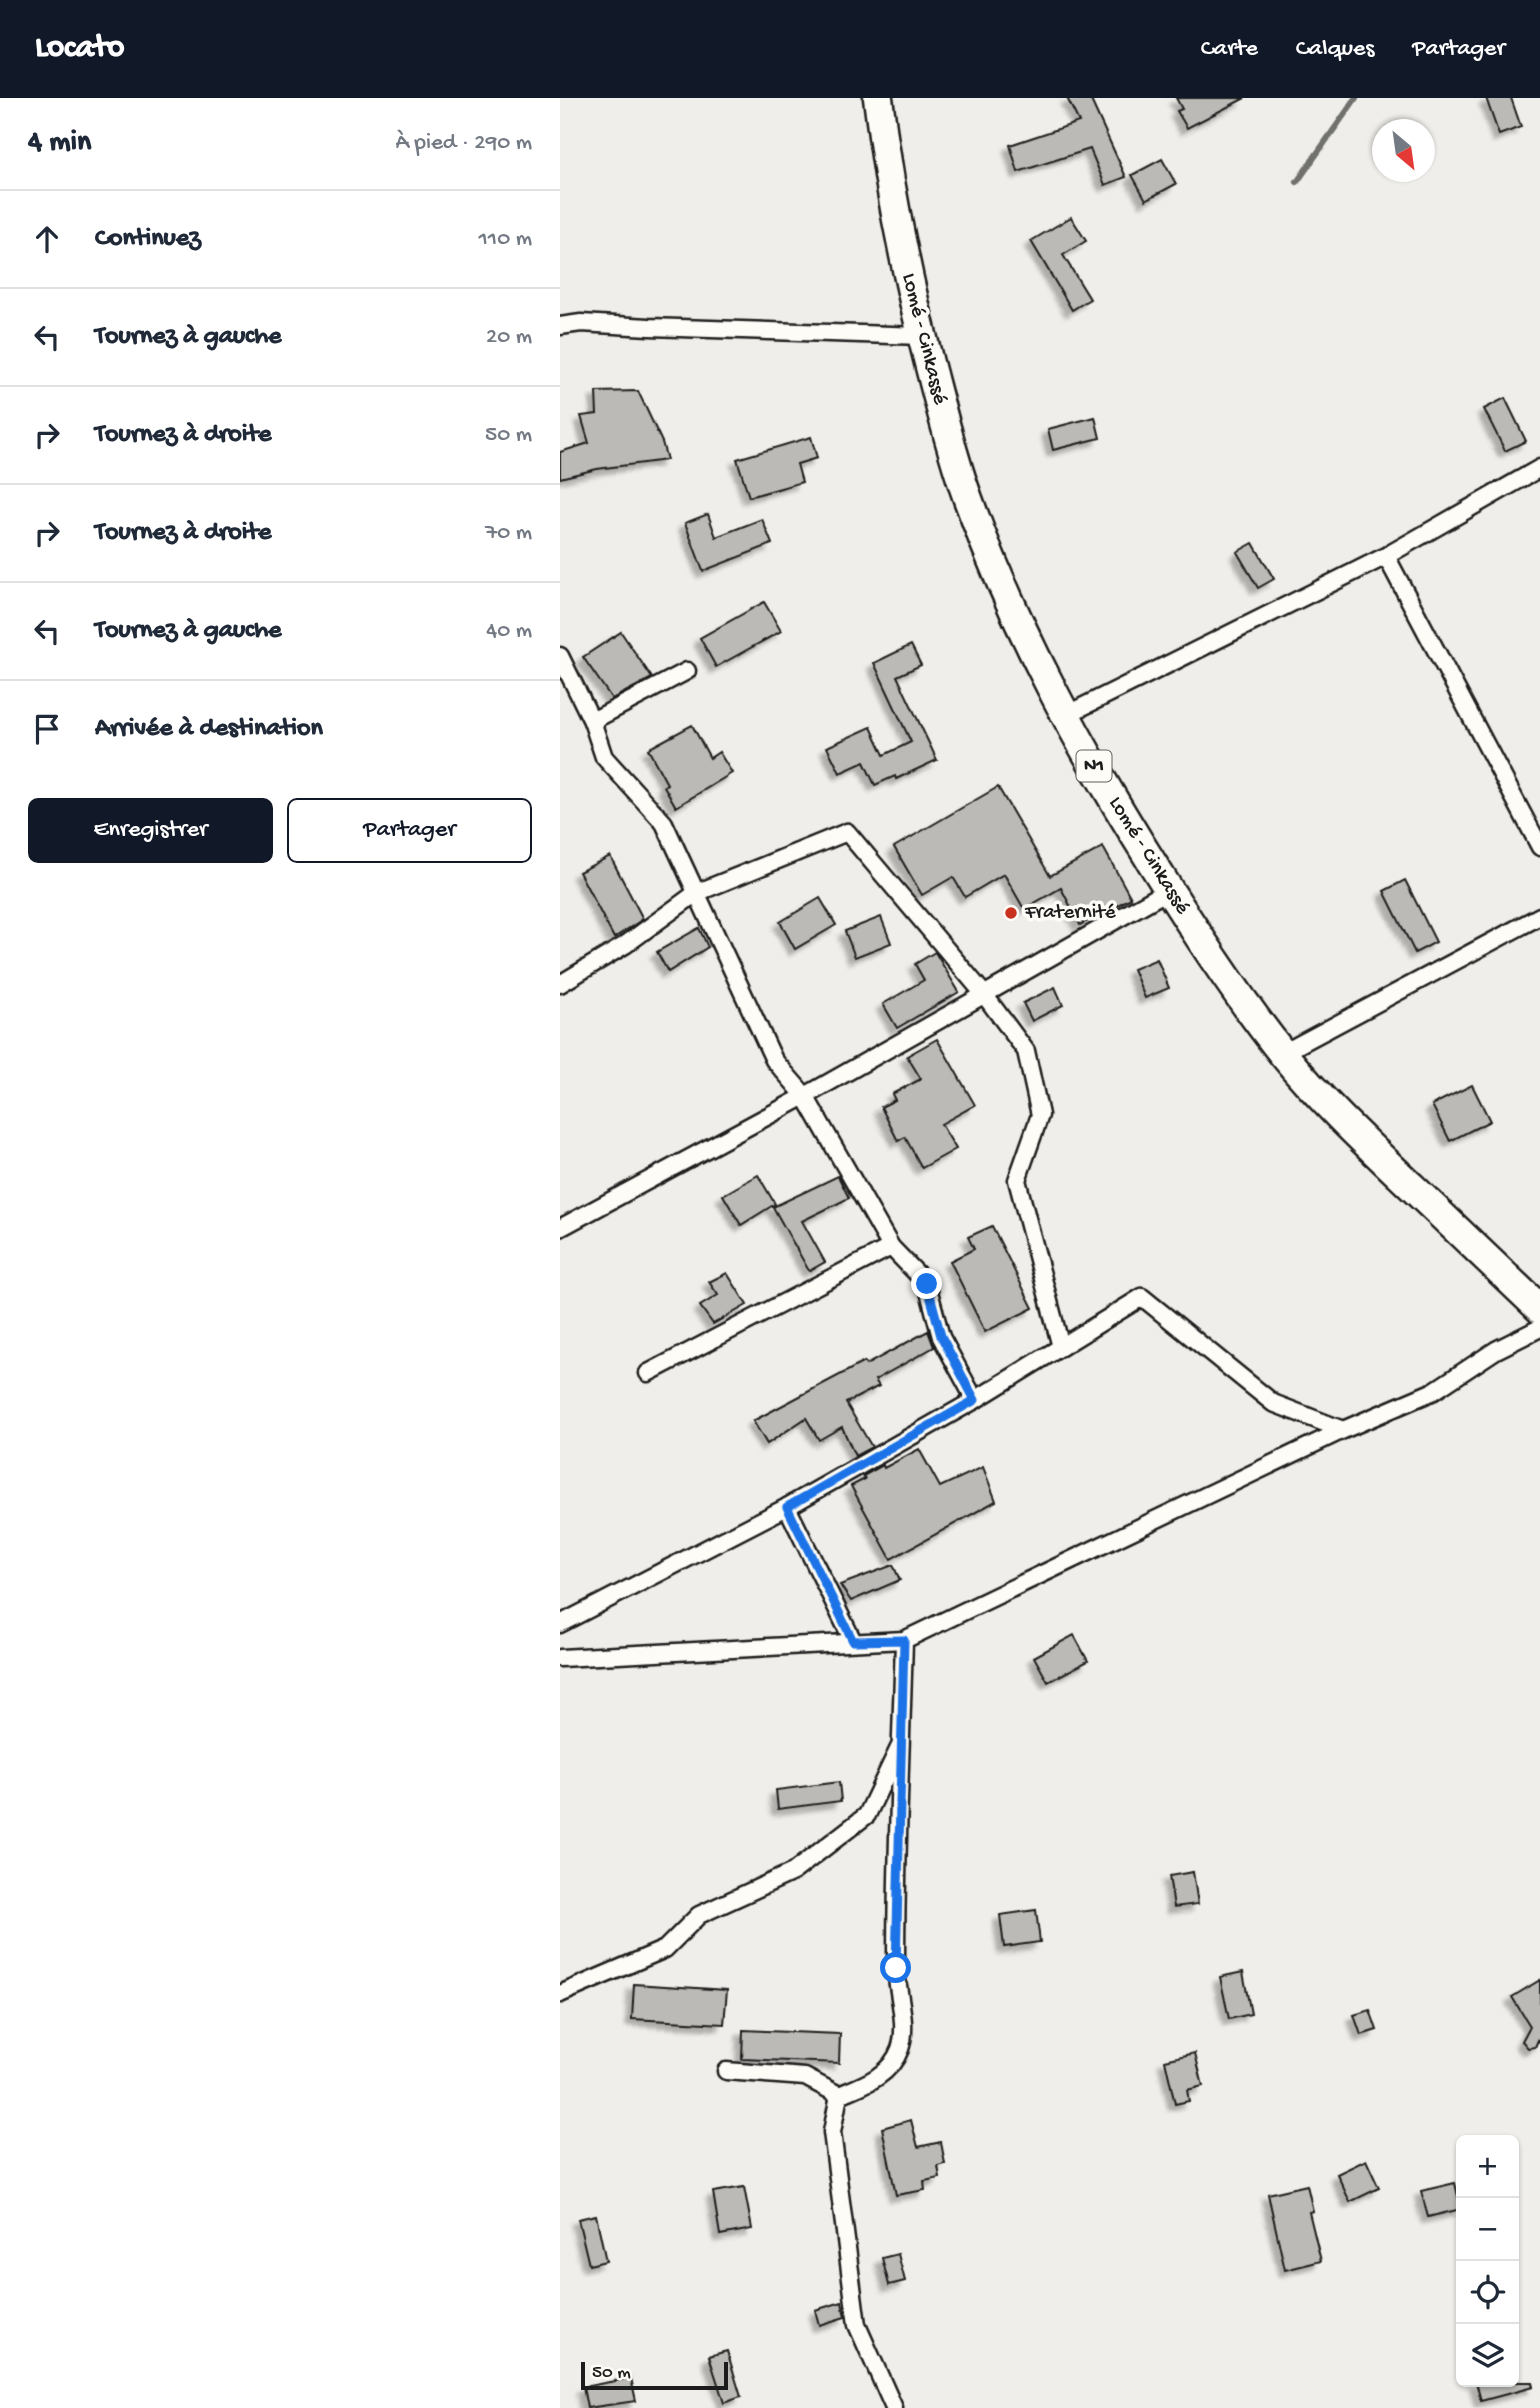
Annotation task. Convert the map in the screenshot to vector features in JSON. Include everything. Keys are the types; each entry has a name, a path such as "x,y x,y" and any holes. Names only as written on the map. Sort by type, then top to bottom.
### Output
{"highway":[{"name":"Lomé - Cinkassé","path":"878,98 891,197 944,423 968,498 1026,638 1066,716 1113,801 1169,890 1233,986 1283,1053 1362,1140 1540,1309"}],"street":[{"path":"560,326 581,323 922,336"},
{"path":"1066,716 1386,556 1540,468"},
{"path":"1386,556 1540,847"},
{"path":"560,656 592,721 604,757 664,823 774,1060 806,1096 891,1247 927,1284 941,1336 975,1400"},
{"path":"592,721 687,671"},
{"path":"560,984 625,945 696,893 847,832 983,993 1026,1051 1040,1115 1017,1180 1061,1347"},
{"path":"560,1228 806,1096 983,993 1169,890"},
{"path":"1283,1053 1540,916"},
{"path":"648,1373 891,1247"},
{"path":"560,1624 787,1507 975,1400 1142,1297 1273,1403 1343,1430"},
{"path":"560,1658 904,1640 1343,1430 1434,1391 1496,1350 1540,1328"},
{"path":"787,1507 853,1641"},
{"path":"839,2095 868,2083 890,2068 904,2036 896,1968 904,1640"},
{"path":"560,1994 664,1949 699,1915 793,1872 867,1815 901,1743"},
{"path":"726,2071 805,2077 839,2095"},
{"path":"839,2095 832,2132 857,2325 894,2408"}],"building":[{"path":"1067,98 1090,98 1126,177 1105,185 1090,149 1018,172 1010,145 1079,122"},
{"path":"1176,98 1245,98 1187,128 1177,111 1182,109"},
{"path":"1486,98 1511,98 1521,127 1499,135"},
{"path":"1162,159 1176,184 1146,200 1132,175"},
{"path":"1071,217 1086,241 1063,255 1090,299 1072,310 1031,241"},
{"path":"638,391 662,442 667,460 597,469 560,478 560,452 589,443 581,416 597,414 596,392"},
{"path":"1505,398 1526,441 1505,451 1484,409"},
{"path":"1095,417 1100,438 1053,450 1048,429"},
{"path":"811,437 817,458 797,464 802,482 749,497 737,459"},
{"path":"708,514 716,537 762,519 772,544 703,571 685,523"},
{"path":"1253,543 1274,579 1258,588 1237,552"},
{"path":"764,602 781,631 716,667 700,638"},
{"path":"621,632 652,678 612,699 583,657"},
{"path":"911,645 921,665 897,676 937,760 896,779 895,776 875,785 864,762 840,773 827,747 871,727 884,755 911,742 874,663"},
{"path":"692,725 710,758 719,752 732,773 676,807 648,749"},
{"path":"998,787 1050,876 1103,847 1131,898 1080,925 1061,888 1024,909 1004,874 965,897 953,877 922,895 894,847"},
{"path":"610,856 643,919 614,938 579,872"},
{"path":"1405,880 1436,942 1415,953 1384,891"},
{"path":"820,898 836,925 795,949 780,922"},
{"path":"881,917 891,943 855,957 845,931"},
{"path":"699,928 708,947 668,972 657,952"},
{"path":"935,952 959,992 897,1028 883,1004 924,980 915,964"},
{"path":"1157,959 1169,988 1145,998 1133,969"},
{"path":"1055,987 1063,1005 1032,1021 1023,1003"},
{"path":"937,1039 975,1105 941,1124 956,1149 922,1168 905,1137 898,1141 881,1107 895,1100 892,1094 921,1079 907,1056"},
{"path":"1472,1085 1490,1121 1450,1141 1432,1105"},
{"path":"758,1175 775,1204 741,1225 723,1195"},
{"path":"838,1176 849,1198 802,1221 825,1262 809,1271 773,1207"},
{"path":"992,1226 1033,1308 985,1332 950,1261 974,1249 968,1237"},
{"path":"727,1273 747,1305 713,1324 700,1306 718,1295 709,1282"},
{"path":"928,1331 934,1347 875,1380 879,1386 846,1403 872,1447 855,1456 842,1427 819,1440 806,1418 767,1444 753,1421 864,1362 866,1365"},
{"path":"919,1449 940,1487 983,1467 996,1501 891,1559 851,1486 883,1465 884,1468"},
{"path":"893,1565 900,1580 851,1601 840,1585"},
{"path":"1074,1635 1088,1661 1048,1682 1034,1657"},
{"path":"839,1782 841,1801 778,1809 776,1790"},
{"path":"1193,1872 1198,1904 1174,1907 1169,1876"},
{"path":"1036,1910 1040,1942 1004,1947 1000,1915"},
{"path":"1243,1972 1251,2014 1229,2019 1220,1977"},
{"path":"1540,1980 1540,2043 1538,2040 1535,2047 1528,2048 1522,2041 1530,2026 1512,1997"},
{"path":"634,1984 727,1990 724,2024 632,2019"},
{"path":"1370,2010 1377,2030 1361,2035 1354,2015"},
{"path":"743,2030 840,2034 839,2063 742,2059"},
{"path":"1195,2053 1203,2086 1187,2090 1189,2101 1175,2104 1165,2060"},
{"path":"911,2120 918,2147 941,2142 945,2164 938,2166 940,2178 924,2181 925,2190 896,2195 882,2128"},
{"path":"1366,2160 1379,2188 1350,2202 1337,2174"},
{"path":"1455,2183 1456,2210 1428,2217 1421,2191"},
{"path":"1307,2185 1313,2211 1309,2212 1321,2261 1285,2270 1268,2194"},
{"path":"744,2187 752,2229 720,2235 713,2192"},
{"path":"596,2215 606,2261 589,2265 578,2219"},
{"path":"898,2254 905,2281 889,2285 882,2258"},
{"path":"842,2302 845,2317 819,2325 815,2310"},
{"path":"727,2351 741,2397 724,2403 709,2356"},
{"path":"631,2378 636,2401 587,2408 583,2387"},
{"path":"1519,2382 1532,2382 1533,2387 1481,2401 1477,2387 1519,2387"}],"waterway":[{"path":"1297,182 1356,98"}],"place":[{"name":"Fraternité","path":"1011,913"}],"route":[{"path":"896,1968 904,1640 853,1641 787,1507 975,1400 941,1336 927,1284"}]}
